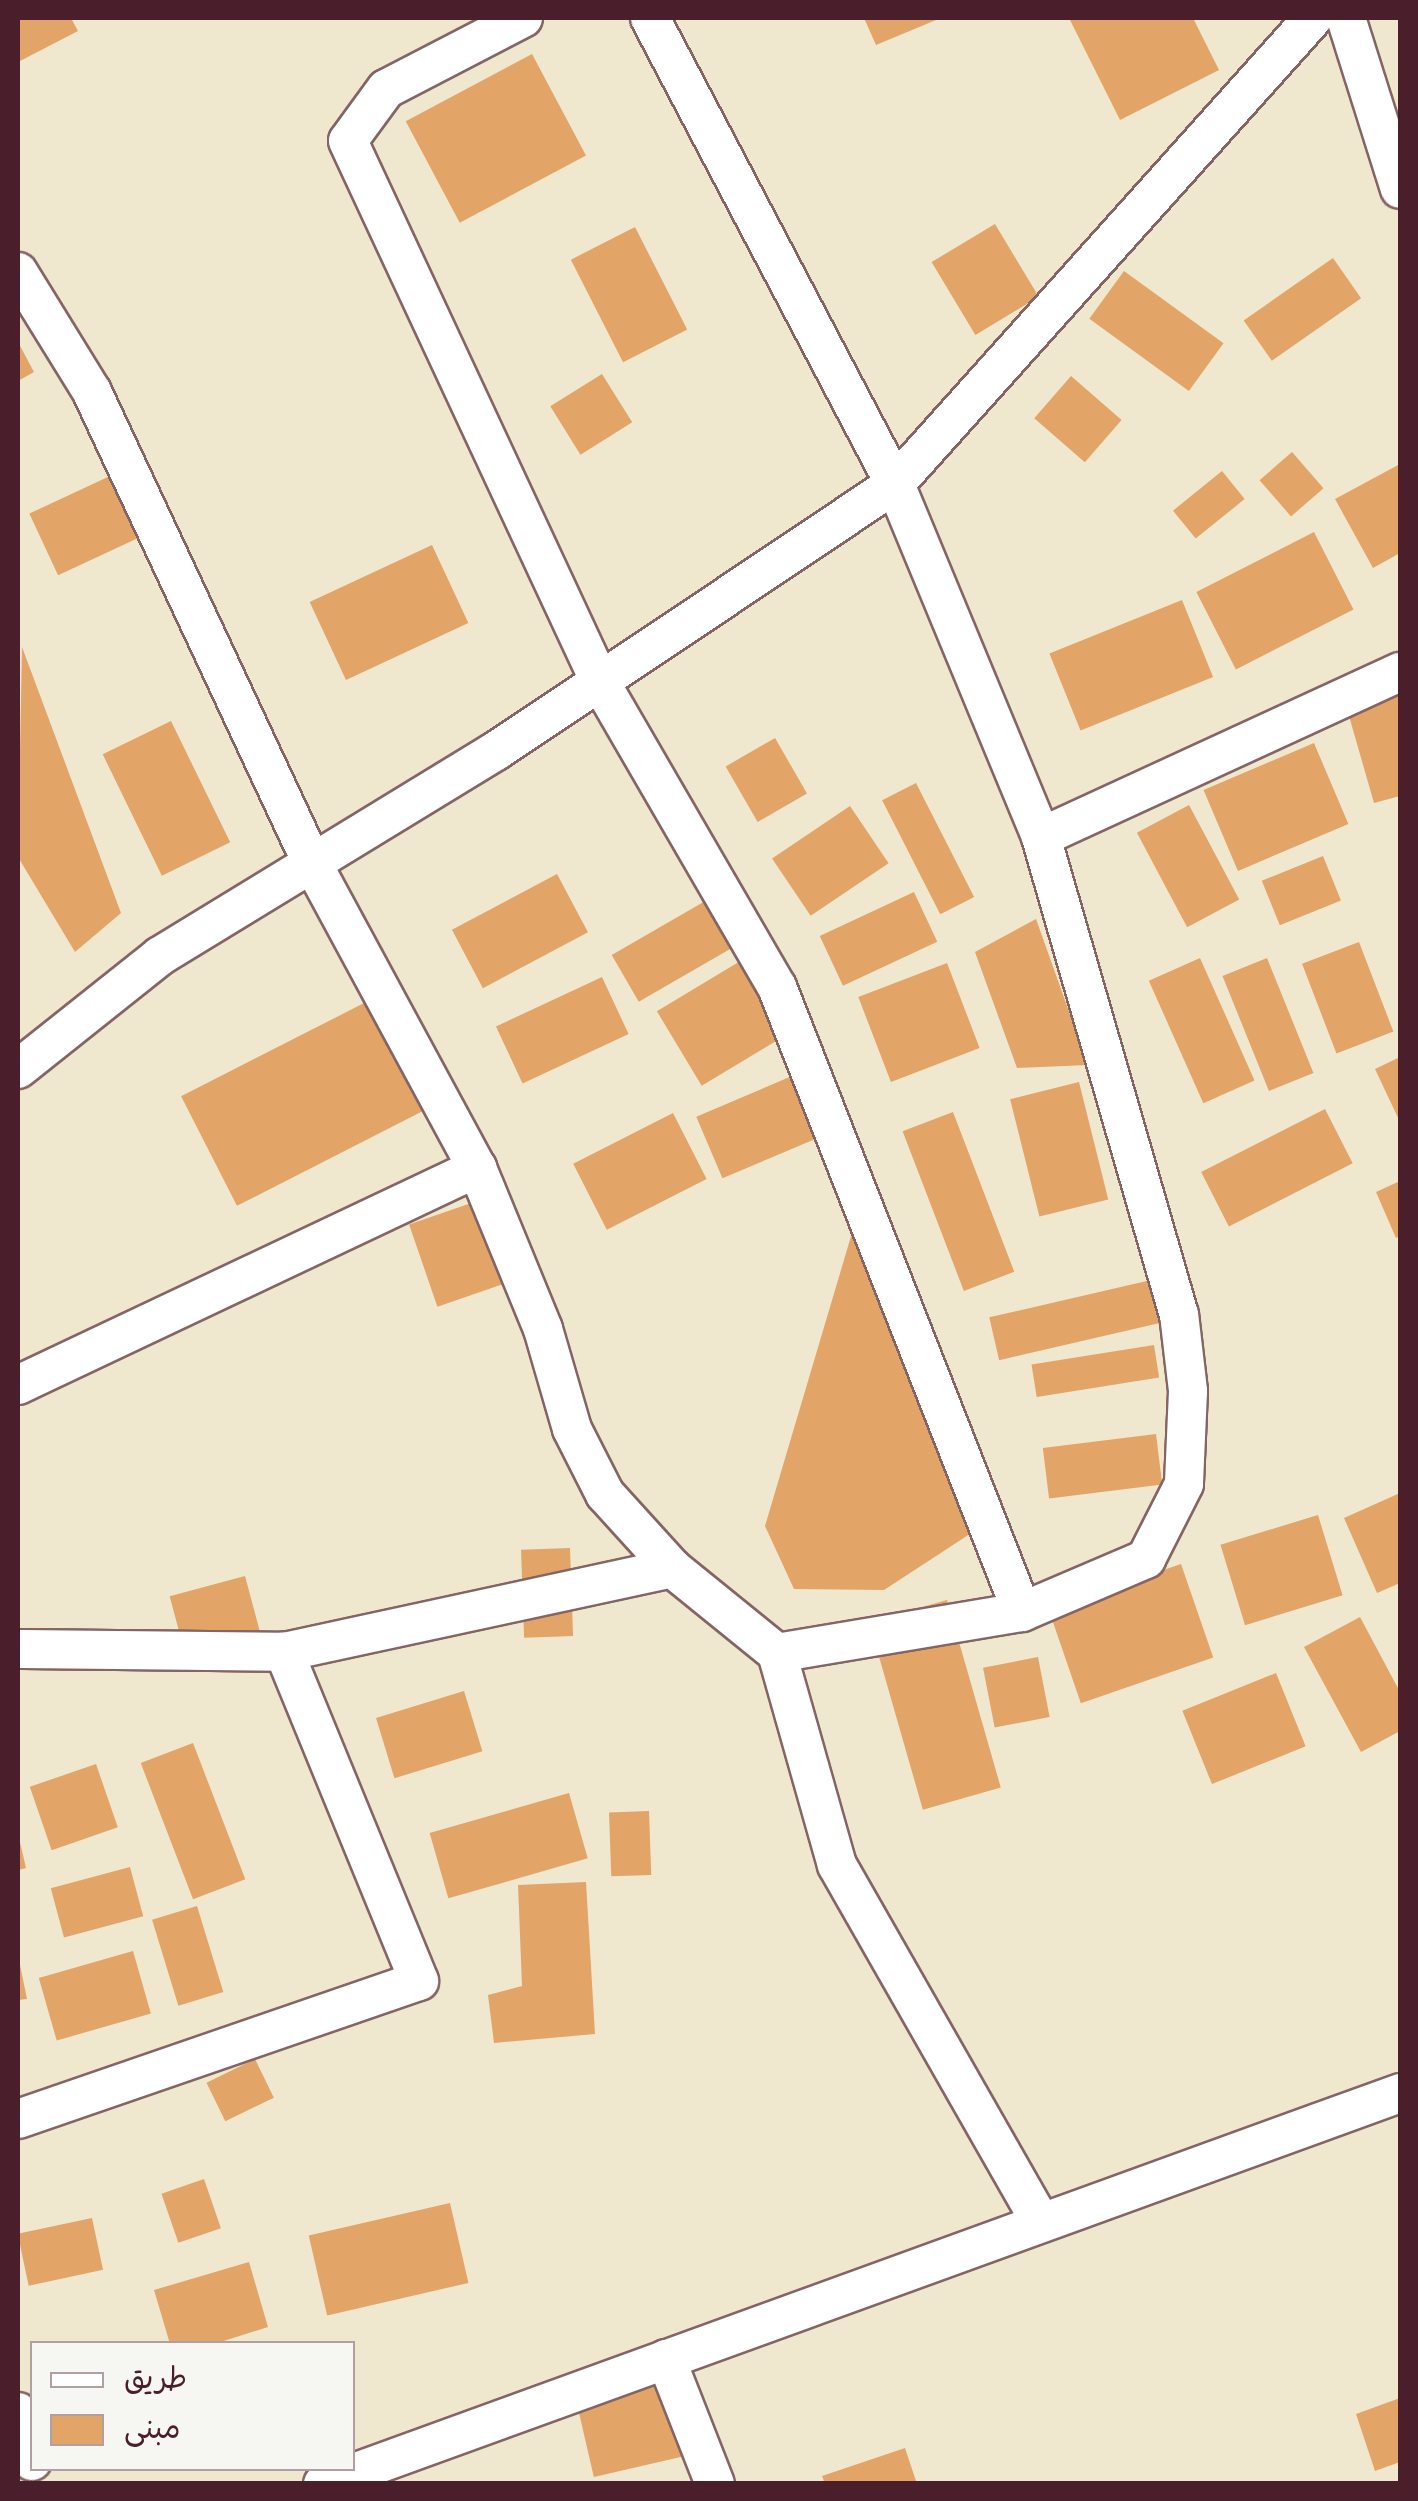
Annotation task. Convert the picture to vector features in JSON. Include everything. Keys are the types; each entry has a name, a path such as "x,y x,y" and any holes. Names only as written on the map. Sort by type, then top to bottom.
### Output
{"street":[{"path":"523,18 386,89 348,141 600,682 777,987 1022,1612"},
{"path":"650,18 895,484 1041,837 1179,1314 1188,1391 1184,1484 1146,1559 1022,1612 776,1653"},
{"path":"18,1070 160,956 600,682 895,484 1313,18"},
{"path":"1346,18 1394,137 1400,190"},
{"path":"18,272 92,392 157,520 312,863 477,1168 544,1329 572,1429 604,1494 672,1568 776,1653 837,1865 1041,2222"},
{"path":"1041,837 1400,672"},
{"path":"18,1385 477,1168"},
{"path":"18,1649 284,1652 672,1568"},
{"path":"18,2119 419,1982 284,1652"},
{"path":"323,2484 1400,2093"},
{"path":"666,2358 716,2484"},
{"path":"18,2412 30,2454"}],"building":[{"path":"18,18 71,18 78,31 18,62"},
{"path":"864,18 935,18 936,20 876,45"},
{"path":"1069,18 1193,18 1219,70 1120,120"},
{"path":"532,54 586,156 460,223 406,121"},
{"path":"995,224 1039,297 975,335 932,262"},
{"path":"635,227 687,329 623,362 571,260"},
{"path":"1333,258 1361,298 1272,361 1244,321"},
{"path":"1124,271 1224,343 1189,391 1089,319"},
{"path":"18,342 34,372 18,381"},
{"path":"602,374 632,422 580,455 550,406"},
{"path":"1071,376 1122,420 1085,462 1034,418"},
{"path":"1292,452 1323,488 1291,516 1260,480"},
{"path":"1400,464 1400,553 1373,568 1335,499"},
{"path":"1222,471 1245,499 1196,539 1173,511"},
{"path":"110,476 139,538 58,575 29,514"},
{"path":"1314,532 1353,610 1236,669 1196,592"},
{"path":"432,545 468,623 346,680 310,602"},
{"path":"1182,600 1213,677 1081,731 1049,654"},
{"path":"22,647 121,913 75,952 18,857"},
{"path":"1400,694 1400,796 1374,803 1347,709"},
{"path":"171,721 230,842 162,876 103,754"},
{"path":"775,738 807,793 758,822 726,767"},
{"path":"1314,743 1348,824 1238,871 1204,790"},
{"path":"916,783 974,897 940,914 882,800"},
{"path":"1189,805 1239,899 1187,927 1137,833"},
{"path":"850,806 889,863 811,916 772,859"},
{"path":"1323,856 1341,901 1280,925 1262,881"},
{"path":"557,874 588,932 483,988 452,930"},
{"path":"914,892 937,942 843,986 820,936"},
{"path":"707,900 734,947 639,1002 612,955"},
{"path":"1036,919 1088,1065 1017,1068 975,952"},
{"path":"1359,942 1393,1032 1336,1053 1302,964"},
{"path":"752,954 797,1029 702,1086 657,1011"},
{"path":"1200,958 1255,1080 1203,1103 1149,981"},
{"path":"1267,958 1313,1073 1269,1091 1222,976"},
{"path":"947,963 980,1048 891,1082 858,997"},
{"path":"602,977 629,1034 523,1084 496,1026"},
{"path":"370,1000 426,1110 237,1206 181,1096"},
{"path":"1400,1057 1400,1122 1375,1069"},
{"path":"792,1076 818,1138 722,1178 696,1117"},
{"path":"1079,1082 1108,1199 1039,1217 1010,1099"},
{"path":"1325,1109 1353,1163 1229,1226 1201,1172"},
{"path":"953,1112 1014,1272 964,1291 903,1131"},
{"path":"673,1113 707,1179 607,1230 573,1164"},
{"path":"1400,1181 1400,1236 1396,1238 1376,1192"},
{"path":"480,1200 508,1282 437,1307 409,1224"},
{"path":"857,1216 982,1526 884,1590 794,1589 765,1526"},
{"path":"1151,1280 1161,1323 999,1360 989,1317"},
{"path":"1154,1345 1159,1378 1037,1397 1032,1364"},
{"path":"1156,1434 1162,1485 1049,1499 1043,1448"},
{"path":"1400,1493 1400,1583 1377,1593 1344,1518"},
{"path":"1318,1515 1343,1595 1245,1625 1220,1545"},
{"path":"570,1548 573,1636 524,1638 521,1550"},
{"path":"1181,1564 1213,1658 1081,1703 1049,1610"},
{"path":"245,1576 262,1641 187,1661 170,1596"},
{"path":"947,1600 1001,1787 923,1810 869,1622"},
{"path":"1360,1617 1400,1692 1400,1731 1361,1752 1304,1647"},
{"path":"1038,1657 1050,1717 995,1728 983,1668"},
{"path":"1276,1673 1306,1746 1212,1784 1182,1711"},
{"path":"464,1691 482,1751 394,1778 376,1718"},
{"path":"193,1743 245,1879 193,1899 141,1763"},
{"path":"96,1764 118,1827 52,1850 30,1787"},
{"path":"569,1793 588,1858 448,1898 430,1833"},
{"path":"649,1811 651,1875 611,1876 609,1812"},
{"path":"18,1839 26,1868 18,1870"},
{"path":"130,1867 143,1916 64,1937 51,1888"},
{"path":"586,1882 595,2034 494,2043 488,1995 522,1986 518,1885"},
{"path":"197,1906 223,1992 178,2006 152,1920"},
{"path":"133,1951 151,2013 57,2040 39,1978"},
{"path":"18,1955 27,1999 18,2000"},
{"path":"255,2059 274,2098 225,2121 206,2083"},
{"path":"204,2179 221,2228 178,2243 161,2194"},
{"path":"450,2203 468,2283 327,2316 309,2236"},
{"path":"92,2218 103,2270 29,2286 18,2234"},
{"path":"249,2262 268,2327 224,2341 169,2341 154,2290"},
{"path":"672,2380 689,2455 594,2477 577,2402"},
{"path":"1400,2398 1400,2462 1375,2471 1356,2414"},
{"path":"905,2448 917,2484 825,2484 822,2476"}]}
